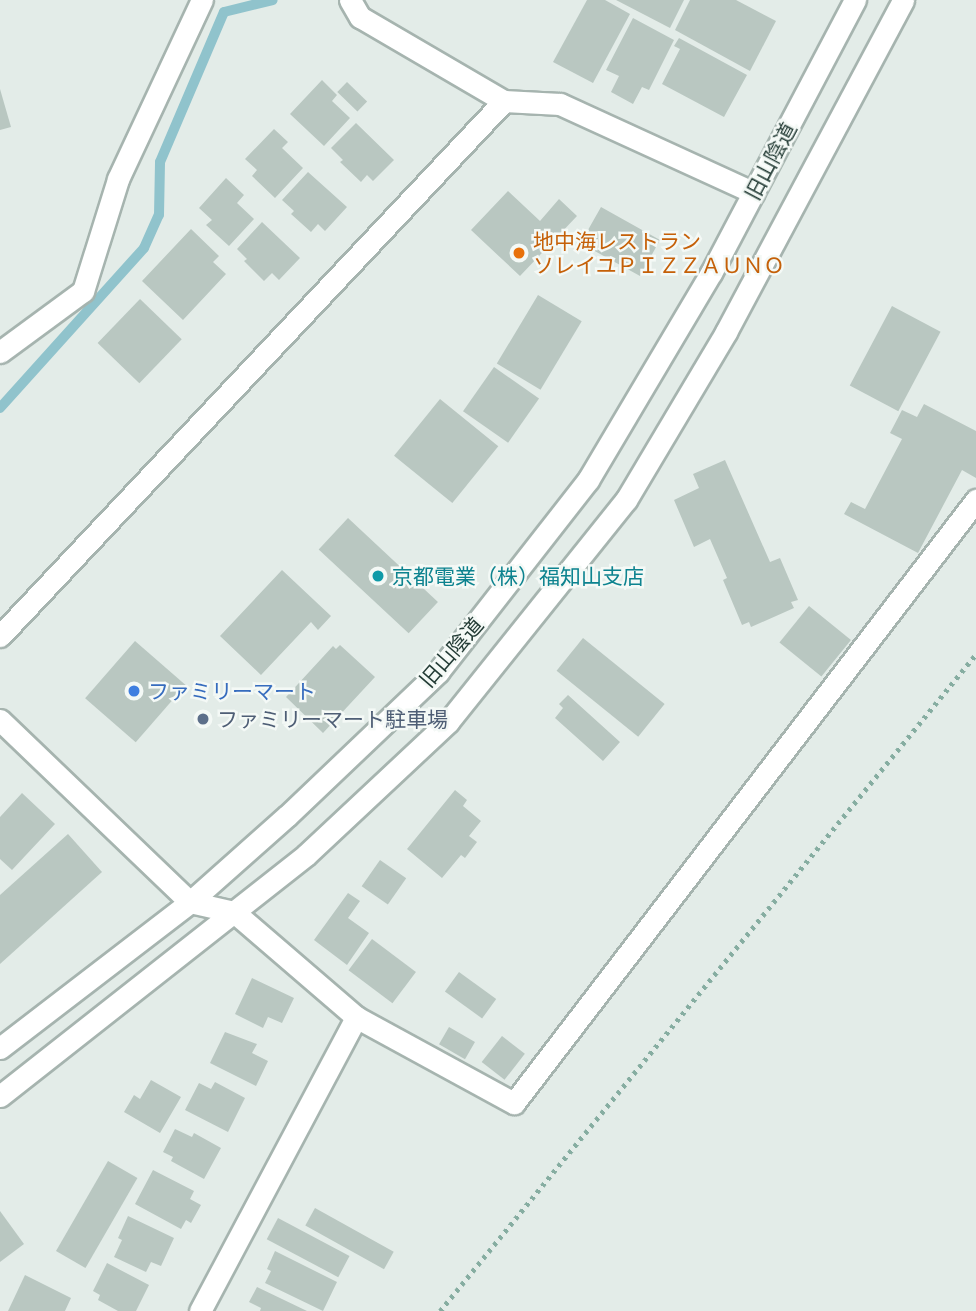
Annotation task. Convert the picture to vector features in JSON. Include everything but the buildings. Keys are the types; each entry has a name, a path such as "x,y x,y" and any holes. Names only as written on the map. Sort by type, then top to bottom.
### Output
{"street":[{"path":"0,352 83,292 118,179 202,0"},
{"name":"旧山陰道","path":"0,1048 190,902 287,816 438,672 588,480 711,273 855,0"},
{"path":"0,1096 306,855 448,722 626,500 726,332 902,0"},
{"path":"360,6 504,101 559,104 754,193"},
{"path":"0,636 504,101"},
{"path":"0,720 190,902 234,912 356,1017 514,1103 976,500"},
{"path":"200,1311 356,1017"}],"path":[{"path":"440,1311 976,653"}],"waterway":[{"path":"0,408 144,248 159,215 160,162 224,12 273,0"}],"place":[{"name":"地中海レストラン ソレイユＰＩＺＺＡＵＮＯ","path":"519,253"},
{"name":"京都電業（株）福知山支店","path":"378,576"},
{"name":"ファミリーマート","path":"134,691"},
{"name":"ファミリーマート駐車場","path":"203,719"}]}
